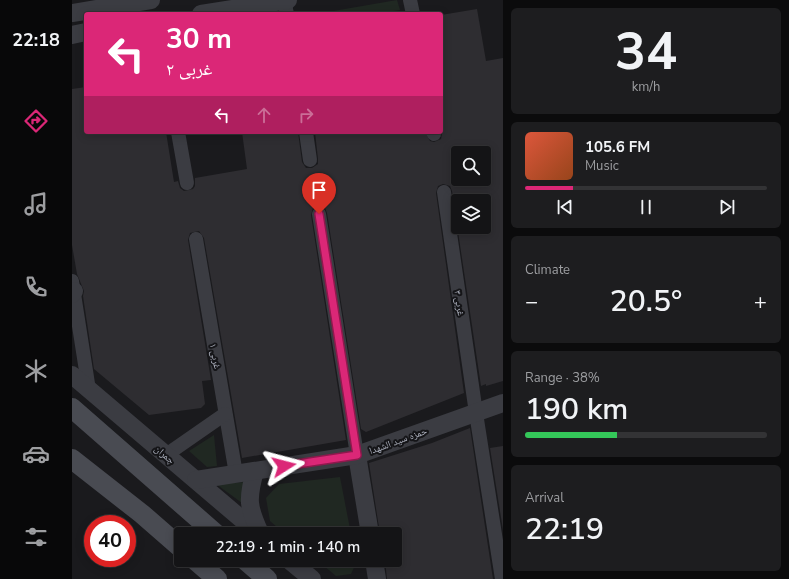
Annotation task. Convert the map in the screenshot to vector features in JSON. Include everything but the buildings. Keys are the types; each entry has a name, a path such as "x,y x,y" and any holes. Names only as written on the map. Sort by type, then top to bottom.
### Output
{"main road":[{"path":"72,408 208,527"},
{"path":"76,466 174,543"},
{"path":"203,567 217,579"},
{"path":"253,567 267,579"}],"street":[{"path":"284,0 287,12"},
{"path":"212,12 288,0"},
{"path":"410,0 412,12"},
{"path":"72,13 141,1"},
{"path":"72,35 84,32"},
{"path":"178,134 187,183"},
{"path":"306,134 310,160"},
{"name":"۳ غربی","path":"444,192 502,579"},
{"path":"319,214 369,527"},
{"name":"۱ غربی","path":"196,239 236,474"},
{"path":"73,289 89,390"},
{"name":"چمران","path":"72,375 252,527"},
{"name":"حمزه سید الشهدا","path":"196,480 357,455 503,403"},
{"path":"166,455 225,414"},
{"path":"255,471 249,493 251,513 257,527"},
{"path":"297,567 312,579"},
{"path":"375,567 377,579"}],"shaded area":[{"path":"397,0 400,10 387,12 328,12"},
{"path":"214,435 217,466 207,467 189,451"},
{"path":"340,477 350,527 277,527 270,521 266,498 279,484"},
{"path":"244,482 242,503 216,484"},
{"path":"325,567 354,567 351,574 336,576"}],"route":[{"path":"284,466 357,455 319,214"}]}
